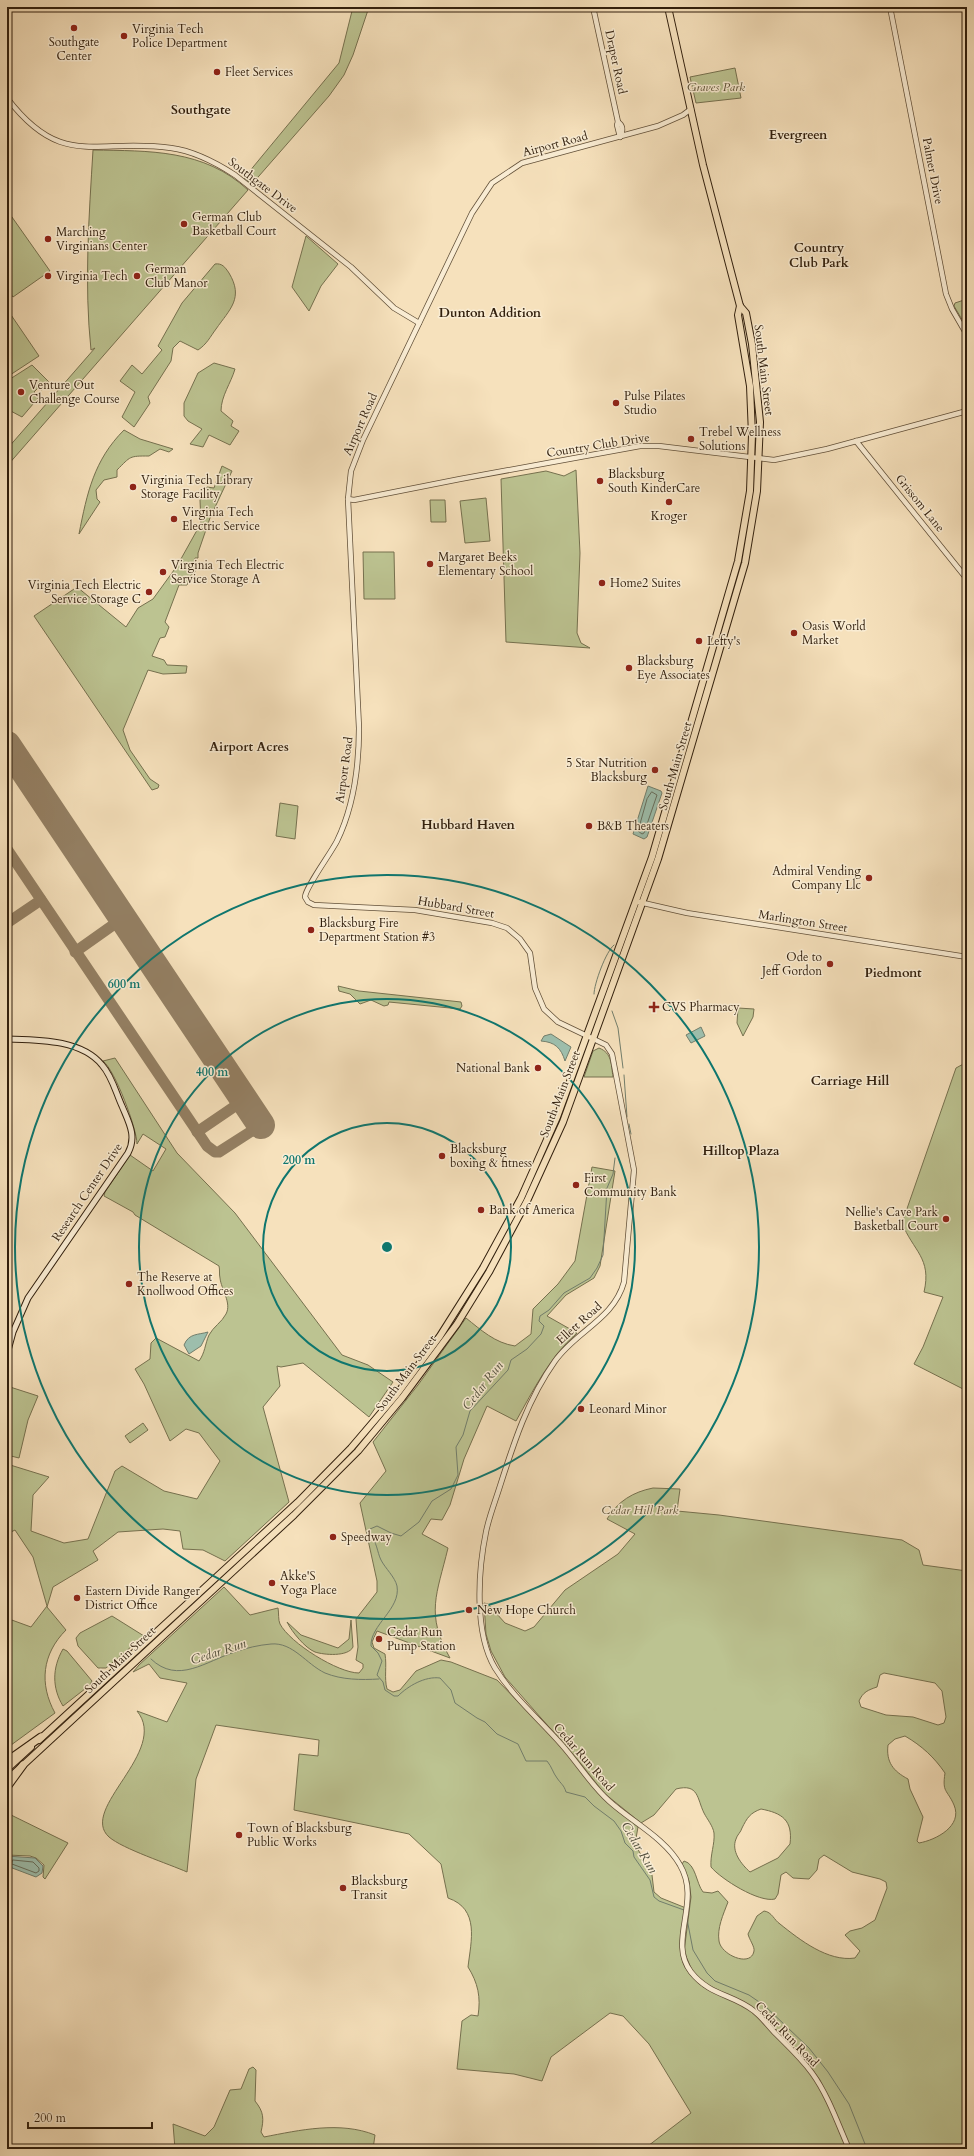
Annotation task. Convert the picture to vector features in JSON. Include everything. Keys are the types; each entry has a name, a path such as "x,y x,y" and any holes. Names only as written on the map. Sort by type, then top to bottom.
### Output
{"highway":[{"path":"7,1761 42,1737"},
{"path":"7,1787 23,1765"}],"main road":[{"name":"South Main Street","path":"7,1769 298,1502 351,1448 397,1394 457,1310 483,1268 510,1219 547,1141 590,1036 639,902 666,835 742,572 754,513 759,459 760,422 756,369 746,313 740,306 703,166 668,7"},
{"name":"South Main Street","path":"639,902 735,570 747,516 752,458 750,386 738,315 740,306"},
{"name":"South Main Street","path":"7,1780 323,1488 358,1451 402,1398 440,1349 469,1304 515,1226 563,1122 590,1036"},
{"name":"Research Center Drive","path":"7,1039 60,1043 78,1049 97,1060 107,1072 129,1122 133,1139 128,1153 28,1298 16,1325 7,1354"},
{"path":"397,1394 402,1398"}],"street":[{"name":"Draper Road","path":"593,7 618,122 621,124 623,131 620,137"},
{"name":"Palmer Drive","path":"890,7 946,294 952,309 967,335"},
{"name":"Southgate Drive","path":"7,98 24,120 43,135 63,143 91,147 148,146 172,148 194,154 220,165 238,177 334,253 394,308 419,323"},
{"name":"Airport Road","path":"307,901 306,892 330,854 344,825 354,788 358,753 359,728 348,499 349,482 354,459 472,213 492,183 522,163 658,126 683,115 691,109"},
{"name":"Country Club Drive","path":"348,499 354,500 640,446 664,446 766,460 797,456 967,411"},
{"name":"Grissom Lane","path":"856,441 967,579"},
{"name":"Hubbard Street","path":"307,901 319,905 400,908 440,913 492,923 507,928 520,939 530,953 535,988 544,1009 558,1022 590,1036"},
{"name":"Marlington Street","path":"639,902 687,912 967,957"},
{"name":"Ellett Road","path":"499,1674 492,1661 485,1640 480,1605 481,1588 486,1534 513,1442 540,1385 557,1359 572,1342 597,1323 611,1308 621,1292 624,1282 634,1189 633,1161 612,1054 606,1045 590,1036"},
{"name":"Cedar Run Road","path":"499,1674 512,1692 560,1742 600,1792 654,1837 677,1859 686,1876 689,1891 688,1908 682,1943 682,1950 687,1966 707,1987 752,2009 801,2058 821,2088 849,2149"}],"green space":[{"path":"353,7 369,7 353,55 344,75 329,96 252,184 244,178 339,63"},
{"name":"Graves Park","path":"735,68 741,98 696,103 690,77"},
{"path":"93,150 155,152 175,155 213,167 231,177 248,190 7,466 7,449 95,348 91,350 88,300 89,225"},
{"path":"7,210 50,271 13,297 7,289"},
{"path":"306,236 338,264 321,286 309,311 292,287"},
{"path":"215,264 220,264 225,267 229,273 235,289 233,303 226,315 201,348 198,350 180,341 173,348 171,361 148,397 150,403 134,427 122,417 135,392 120,381 132,365 142,374 162,350 158,346 182,303"},
{"path":"967,299 967,328 954,306 955,303"},
{"path":"7,309 39,356 7,377"},
{"path":"214,363 235,369 224,395 221,411 233,421 231,426 239,431 230,445 209,435 203,447 190,444 202,429 188,421 184,416 184,403 198,373"},
{"name":"Venture Out Challenge Course","path":"32,365 49,382 42,390 38,388 34,392 39,397 22,417 7,409 7,381"},
{"path":"124,430 140,439 173,449 169,452 160,449 149,456 138,456 131,458 117,470 117,477 104,480 96,490 97,499 100,502 79,534 85,505 93,478 105,453"},
{"path":"222,466 232,471 210,518 198,553 198,558 195,558 195,572 190,576 187,585 179,585 165,622 169,627 165,637 160,638 152,656 164,660 167,665 187,666 186,673 163,674 148,670 123,730 130,750 150,779 159,785 158,788 152,790 34,616 77,587 126,627 138,608 153,599 177,566 201,523 200,500 207,487 214,488"},
{"path":"576,470 580,553 577,633 581,643 590,648 506,642 501,479 546,471 564,476"},
{"path":"486,498 490,541 465,543 460,501"},
{"path":"430,500 445,500 446,522 431,522"},
{"path":"363,552 394,552 395,599 364,599"},
{"path":"280,803 298,806 295,839 276,836"},
{"path":"338,986 359,991 461,1002 462,1006 460,1009 389,1002 388,1005 384,1006 371,1000 360,1004 350,994 339,991"},
{"path":"738,1008 754,1009 753,1017 743,1036 737,1023"},
{"path":"599,1048 609,1056 613,1077 584,1077 593,1051"},
{"path":"115,1058 177,1153 235,1213 342,1355 368,1365 393,1382 369,1417 303,1363 281,1367 277,1366 280,1386 263,1407 289,1502 225,1561 203,1550 183,1549 180,1531 163,1529 118,1532 93,1551 98,1560 53,1587 47,1607 66,1630 52,1649 46,1670 45,1680 47,1691 55,1713 7,1748 9,1619 31,1627 47,1606 33,1557 15,1530 7,1534 7,1464 49,1477 33,1495 31,1531 64,1543 88,1539 115,1471 122,1466 164,1491 197,1499 220,1461 199,1433 186,1429 170,1441 144,1384 135,1369 150,1359 151,1343 156,1338 199,1361 203,1355 209,1335 226,1314 228,1305 221,1282 219,1266 135,1215 133,1212 104,1196 105,1192 130,1155 153,1171 166,1149 143,1134 137,1144 133,1126 119,1087 103,1061"},
{"path":"967,1062 967,1240 965,1244 967,1245 967,1391 914,1364 923,1347 943,1297 924,1292 926,1280 923,1263 902,1223 956,1068"},
{"path":"592,1167 615,1171 600,1266 594,1278 566,1295 547,1316 577,1333 550,1363 516,1421 487,1406 464,1459 450,1505 442,1520 431,1519 422,1534 448,1548 437,1591 435,1616 442,1643 450,1658 377,1631 372,1642 374,1648 385,1654 387,1689 393,1692 400,1690 416,1671 441,1660 451,1662 497,1680 560,1745 602,1797 638,1827 635,1844 652,1875 654,1892 661,1898 686,1908 681,1945 682,1960 685,1967 699,1984 708,1990 744,2006 753,2012 777,2034 807,2069 818,2085 847,2149 644,2149 691,2113 649,2044 623,2016 610,2013 551,2057 542,2081 514,2074 457,2069 462,2021 471,2015 478,2016 479,2009 478,1990 468,1967 471,1947 471,1927 469,1918 465,1910 458,1903 448,1898 441,1864 409,1834 294,1810 299,1754 318,1756 319,1740 216,1725 196,1779 187,1872 116,1842 109,1837 103,1825 105,1811 134,1761 142,1744 144,1727 137,1711 167,1722 187,1683 160,1678 149,1664 133,1672 224,1587 250,1615 278,1608 279,1622 285,1632 304,1648 327,1663 350,1672 359,1673 363,1668 363,1664 356,1660 358,1647 356,1619 377,1592 377,1581 360,1503 386,1471 373,1442 418,1385 466,1318 495,1339 515,1346 531,1334 533,1309 558,1284 575,1261"},
{"path":"7,1386 38,1396 28,1420 19,1458 7,1455"},
{"path":"143,1423 148,1430 130,1443 125,1436"},
{"name":"Cedar Hill Park","path":"653,1488 680,1489 677,1511 719,1515 902,1540 919,1550 923,1565 967,1571 967,2149 851,2149 820,2080 803,2057 757,2010 704,1983 692,1970 684,1952 691,1897 689,1881 682,1864 684,1861 691,1866 703,1892 712,1893 718,1891 728,1902 722,1917 719,1941 721,1946 730,1955 742,1959 748,1959 752,1956 754,1949 748,1934 757,1916 764,1911 771,1914 778,1922 805,1943 835,1957 855,1958 860,1951 845,1935 850,1931 862,1928 875,1920 887,1888 886,1882 852,1872 824,1855 819,1859 817,1870 809,1879 793,1878 786,1872 781,1875 778,1894 775,1899 760,1897 741,1889 723,1878 711,1867 714,1833 693,1790 689,1788 676,1789 654,1815 641,1823 604,1793 577,1759 505,1677 491,1651 486,1634 484,1603 488,1604 505,1623 525,1631 534,1627 565,1590 618,1554 635,1534 607,1519 621,1502 639,1492","holes":["884,1673 935,1683 942,1691 946,1717 944,1723 938,1725 913,1717 886,1715 861,1707 859,1701 862,1695 868,1690 877,1687 880,1675","905,1736 911,1740 932,1757 945,1773 944,1784 954,1805 956,1813 955,1819 946,1831 933,1839 919,1843 917,1841 923,1817 910,1789 908,1779 898,1773 889,1761 888,1745 895,1739","761,1809 775,1813 784,1819 788,1823 790,1829 790,1844 778,1858 750,1872 738,1857 735,1844 747,1819 751,1814"]},
{"path":"112,1616 144,1636 106,1668 98,1668 78,1646 76,1638 80,1633"},
{"path":"351,1620 353,1647 341,1654 319,1653 311,1650 299,1639 287,1622 301,1635 338,1648 349,1639"},
{"path":"63,1649 67,1651 92,1681 90,1685 63,1706 59,1699 55,1685 55,1671 59,1656"},
{"path":"7,1813 68,1843 45,1879 43,1877 44,1865 36,1858 30,1856 7,1855"},
{"path":"253,2067 256,2070 255,2101 262,2112 263,2123 261,2132 264,2137 320,2128 348,2128 375,2135 373,2149 175,2149 173,2124 205,2136 214,2127 230,2090 241,2089 249,2069"}],"water":[{"path":"648,786 661,791 662,793 647,837 644,839 633,834"},
{"path":"701,1027 705,1036 691,1043 686,1035"},
{"path":"551,1034 571,1047 565,1061 557,1046 541,1041 544,1036"},
{"path":"208,1332 201,1346 189,1354 184,1345 188,1338"},
{"path":"7,1856 35,1858 43,1866 42,1873 36,1877 7,1866"}],"waterway":[{"name":"Cedar Run","path":"594,994 601,968 614,945"},
{"name":"Cedar Run","path":"612,1011 618,1028 623,1068"},
{"name":"Cedar Run","path":"624,1075 627,1117"},
{"name":"Cedar Run","path":"629,1124 631,1134"},
{"name":"Cedar Run","path":"615,1158 613,1174 607,1188 603,1255 597,1268 590,1278 564,1293 549,1310 540,1316 539,1321 544,1326 541,1334 527,1349 511,1360 508,1370 470,1411 463,1435 456,1447 458,1475 451,1489 432,1501 419,1522 401,1536 377,1526 370,1529 370,1536 376,1544 381,1560 397,1586 397,1594 394,1602 375,1631 371,1646 378,1653 382,1661 377,1675 383,1682 385,1690 394,1696 398,1696 417,1682 440,1678 451,1690 455,1703 485,1722 497,1734 518,1744 526,1761 547,1761 566,1792 585,1797 614,1821 621,1831 625,1843 633,1851 634,1857 650,1880 654,1897 659,1901 684,1910"},
{"name":"Cedar Run","path":"151,1659 161,1667 182,1671 192,1669 248,1648 266,1644 279,1644 293,1650 325,1673 352,1679 379,1679"},
{"name":"Cedar Run","path":"687,1919 693,1950 707,1973 715,1981 749,1995 765,2006 809,2048 828,2072 849,2104 867,2149"}],"taxiway":[{"path":"7,849 207,1146 215,1152 219,1152 261,1125"},
{"path":"7,923 41,900"},
{"path":"75,952 123,918"},
{"path":"197,1132 244,1100"}],"runway":[{"path":"7,745 261,1125"}],"place":[{"name":"Southgate Center","path":"74,28"},
{"name":"Virginia Tech Police Department","path":"124,36"},
{"name":"Fleet Services","path":"217,72"},
{"name":"German Club Basketball Court","path":"184,224"},
{"name":"Marching Virginians Center","path":"48,239"},
{"name":"Virginia Tech","path":"48,276"},
{"name":"German Club Manor","path":"137,276"},
{"name":"Venture Out Challenge Course","path":"21,392"},
{"name":"Pulse Pilates Studio","path":"616,403"},
{"name":"Trebel Wellness Solutions","path":"691,439"},
{"name":"Blacksburg South KinderCare","path":"600,481"},
{"name":"Virginia Tech Library Storage Facility","path":"133,487"},
{"name":"Kroger","path":"669,502"},
{"name":"Virginia Tech Electric Service","path":"174,519"},
{"name":"Margaret Beeks Elementary School","path":"430,564"},
{"name":"Virginia Tech Electric Service Storage A","path":"163,572"},
{"name":"Home2 Suites","path":"602,583"},
{"name":"Virginia Tech Electric Service Storage C","path":"149,592"},
{"name":"Oasis World Market","path":"794,633"},
{"name":"Lefty's","path":"699,641"},
{"name":"Blacksburg Eye Associates","path":"629,668"},
{"name":"5 Star Nutrition Blacksburg","path":"655,770"},
{"name":"B&B Theaters","path":"589,826"},
{"name":"Admiral Vending Company Llc","path":"869,878"},
{"name":"Blacksburg Fire Department Station #3","path":"311,930"},
{"name":"Ode to Jeff Gordon","path":"830,964"},
{"name":"CVS Pharmacy","path":"654,1007"},
{"name":"National Bank","path":"538,1068"},
{"name":"Blacksburg boxing & fitness","path":"442,1156"},
{"name":"First Community Bank","path":"576,1185"},
{"name":"Bank of America","path":"481,1210"},
{"name":"Nellie's Cave Park Basketball Court","path":"946,1219"},
{"name":"The Reserve at Knollwood Offices","path":"129,1284"},
{"name":"Leonard Minor","path":"581,1409"},
{"name":"Speedway","path":"333,1537"},
{"name":"Akke'S Yoga Place","path":"272,1583"},
{"name":"Eastern Divide Ranger District Office","path":"77,1598"},
{"name":"New Hope Church","path":"469,1610"},
{"name":"Cedar Run Pump Station","path":"379,1639"},
{"name":"Town of Blacksburg Public Works","path":"239,1835"},
{"name":"Blacksburg Transit","path":"343,1888"}],"district":[{"name":"Southgate","path":"201,109"},
{"name":"Evergreen","path":"798,134"},
{"name":"Country Club Park","path":"819,254"},
{"name":"Dunton Addition","path":"490,312"},
{"name":"Airport Acres","path":"249,746"},
{"name":"Hubbard Haven","path":"468,824"},
{"name":"Piedmont","path":"893,972"},
{"name":"Carriage Hill","path":"850,1080"},
{"name":"Hilltop Plaza","path":"741,1150"}]}
